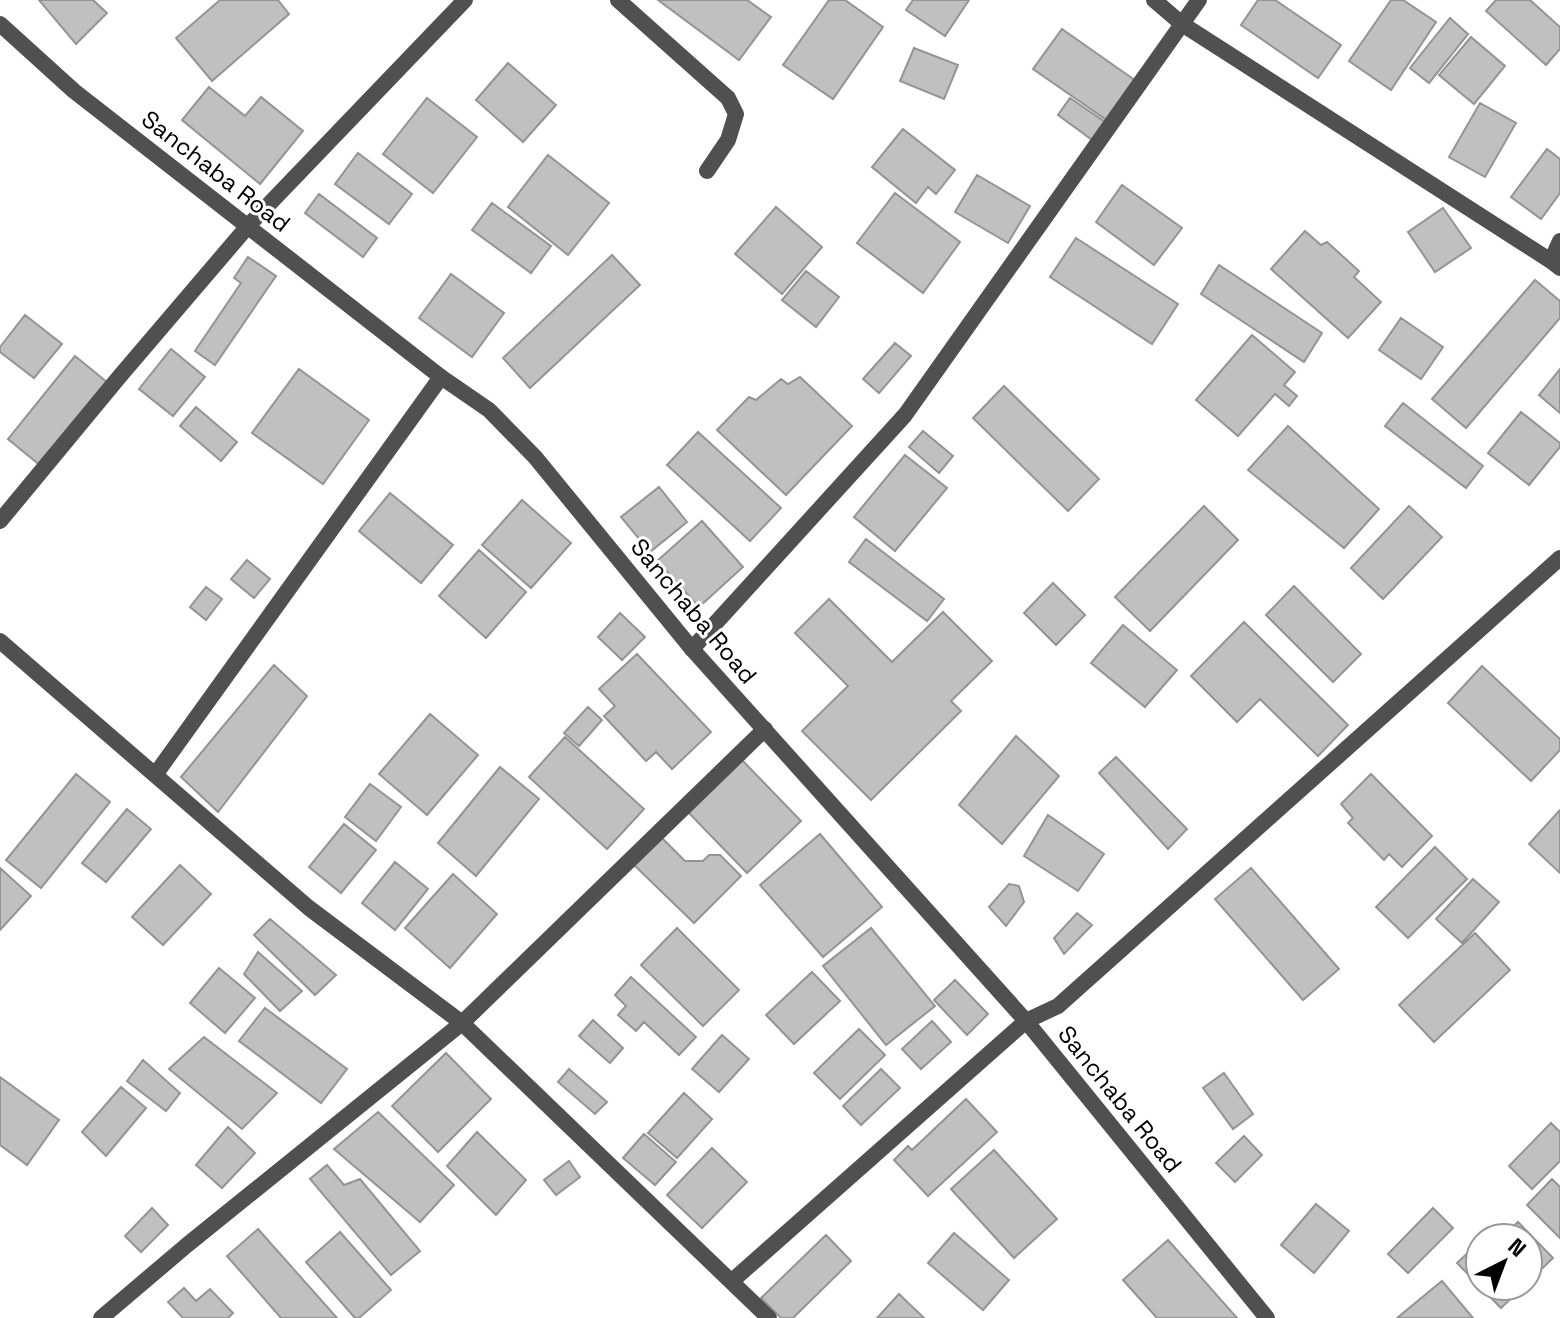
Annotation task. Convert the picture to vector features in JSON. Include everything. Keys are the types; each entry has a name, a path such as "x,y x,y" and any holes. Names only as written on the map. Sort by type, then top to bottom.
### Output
{"street":[{"path":"0,521 248,226 465,0"},
{"path":"618,0 728,98 736,114 728,140 707,171"},
{"path":"1154,0 1182,24 1555,264 1560,241"},
{"path":"692,649 905,415 1199,0"},
{"name":"Sanchaba Road","path":"0,24 74,91 441,377 489,410 535,457 692,649 1026,1021 1267,1318"},
{"path":"155,775 441,377"},
{"path":"732,1281 1026,1021 1058,1006 1560,558"},
{"path":"0,641 309,908 462,1023 769,1318"},
{"path":"101,1318 462,1023 765,729"}],"building":[{"path":"39,0 93,0 107,13 76,44"},
{"path":"220,0 278,0 289,14 212,81 176,38"},
{"path":"658,0 747,0 771,17 739,60"},
{"path":"829,0 845,0 883,27 833,99 783,65"},
{"path":"913,0 969,0 945,36 906,10"},
{"path":"1258,0 1275,0 1341,45 1318,78 1241,25"},
{"path":"1391,0 1403,0 1436,22 1391,90 1349,61"},
{"path":"1496,0 1530,0 1560,27 1560,49 1546,65 1486,11"},
{"path":"1450,18 1468,34 1429,83 1410,68"},
{"path":"1062,29 1136,81 1108,121 1033,69"},
{"path":"1471,37 1505,66 1474,104 1439,75"},
{"path":"914,48 958,65 944,99 900,81"},
{"path":"508,63 556,105 523,142 476,100"},
{"path":"209,87 245,116 261,97 303,131 260,184 182,120"},
{"path":"427,98 477,137 433,193 383,154"},
{"path":"1070,98 1108,124 1095,142 1058,115"},
{"path":"1480,103 1516,123 1485,177 1449,157"},
{"path":"903,129 955,170 936,194 928,187 916,203 872,167"},
{"path":"1547,149 1560,159 1560,193 1541,219 1511,197"},
{"path":"358,153 412,194 389,224 335,184"},
{"path":"548,155 609,203 568,255 508,207"},
{"path":"977,175 1030,206 1008,243 955,212"},
{"path":"1122,185 1182,228 1154,265 1096,222"},
{"path":"895,193 960,242 923,293 857,243"},
{"path":"319,194 377,238 363,257 305,213"},
{"path":"492,203 551,246 531,273 472,230"},
{"path":"776,207 822,247 782,294 735,254"},
{"path":"1443,208 1471,248 1435,272 1408,232"},
{"path":"1305,231 1321,245 1327,242 1359,271 1354,277 1381,302 1348,338 1271,269"},
{"path":"1076,238 1178,304 1152,344 1050,277"},
{"path":"612,255 640,285 530,388 503,358"},
{"path":"248,257 276,276 215,365 195,351 241,283 234,278"},
{"path":"1219,265 1322,333 1304,362 1201,294"},
{"path":"806,271 839,297 816,327 782,300"},
{"path":"451,274 504,313 472,357 419,318"},
{"path":"1535,280 1560,301 1560,318 1466,428 1432,399"},
{"path":"25,315 62,344 34,378 0,352 0,347"},
{"path":"1401,318 1443,347 1421,379 1379,350"},
{"path":"1252,335 1295,372 1284,385 1297,396 1289,406 1275,394 1238,436 1196,400"},
{"path":"895,343 911,356 879,393 863,379"},
{"path":"171,349 205,377 173,416 139,389"},
{"path":"75,356 108,383 41,466 8,439"},
{"path":"299,369 369,420 323,484 252,433"},
{"path":"1560,369 1560,413 1539,395"},
{"path":"800,377 852,426 786,495 717,430 749,397 756,400 781,379 788,384"},
{"path":"1004,386 1099,479 1068,511 973,418"},
{"path":"1403,403 1483,466 1466,488 1385,426"},
{"path":"196,407 237,442 221,461 180,426"},
{"path":"1521,412 1560,443 1529,485 1488,453"},
{"path":"1288,426 1379,509 1344,548 1248,470"},
{"path":"923,431 953,456 939,473 909,447"},
{"path":"698,432 781,508 750,541 667,465"},
{"path":"905,455 947,488 895,551 854,517"},
{"path":"659,487 687,522 650,552 621,517"},
{"path":"390,493 453,545 421,583 359,531"},
{"path":"522,500 571,543 531,588 482,545"},
{"path":"1204,506 1238,540 1150,631 1115,597"},
{"path":"1409,506 1442,537 1383,599 1351,568"},
{"path":"702,521 743,567 699,607 657,561"},
{"path":"866,539 944,599 927,621 849,562"},
{"path":"479,550 526,592 486,638 439,596"},
{"path":"247,560 270,579 254,598 231,579"},
{"path":"1053,583 1085,615 1056,645 1024,613"},
{"path":"1294,586 1361,654 1333,682 1266,615"},
{"path":"206,587 222,599 206,620 190,607"},
{"path":"829,599 892,662 943,612 992,661 951,701 961,711 871,800 802,731 848,686 795,633"},
{"path":"620,613 645,637 622,660 598,637"},
{"path":"1244,622 1348,725 1318,756 1260,699 1237,722 1191,676"},
{"path":"1123,625 1177,670 1145,707 1091,663"},
{"path":"637,654 711,732 672,769 656,752 646,761 604,716 615,706 599,689"},
{"path":"274,665 307,696 218,812 181,777"},
{"path":"1482,666 1560,739 1560,750 1531,781 1448,703"},
{"path":"588,707 602,720 579,746 564,733"},
{"path":"430,714 478,755 427,815 379,774"},
{"path":"1016,736 1059,776 1002,844 959,805"},
{"path":"565,737 644,809 607,849 529,777"},
{"path":"1116,757 1187,829 1168,849 1099,773"},
{"path":"741,759 801,821 747,873 687,811"},
{"path":"500,767 539,799 476,876 438,843"},
{"path":"76,774 110,802 41,888 6,860"},
{"path":"1371,774 1432,836 1402,867 1389,854 1384,860 1348,823 1353,818 1341,804"},
{"path":"370,784 401,807 376,841 345,817"},
{"path":"127,809 151,829 106,882 82,863"},
{"path":"1560,810 1560,873 1529,844"},
{"path":"1048,815 1104,854 1078,891 1024,856"},
{"path":"344,824 376,850 341,893 309,867"},
{"path":"820,834 882,907 823,957 760,885"},
{"path":"661,837 685,861 703,861 709,855 720,855 741,876 694,923 634,865"},
{"path":"1435,847 1467,879 1408,938 1376,907"},
{"path":"395,862 428,889 395,930 362,903"},
{"path":"180,865 211,894 163,945 132,917"},
{"path":"0,868 31,896 0,930"},
{"path":"1251,868 1339,969 1303,1000 1215,899"},
{"path":"453,874 497,914 450,968 405,928"},
{"path":"1473,879 1499,902 1462,943 1436,919"},
{"path":"1009,884 1019,886 1024,902 1006,926 989,907"},
{"path":"1077,913 1092,925 1064,954 1054,938"},
{"path":"270,919 336,975 315,995 254,935"},
{"path":"677,928 739,990 703,1026 641,965"},
{"path":"871,928 935,1006 886,1045 823,966"},
{"path":"1475,933 1510,970 1434,1042 1399,1005"},
{"path":"258,952 302,991 280,1011 244,974"},
{"path":"219,968 255,998 225,1033 190,1003"},
{"path":"812,972 840,1001 794,1044 766,1015"},
{"path":"631,977 696,1037 679,1055 644,1022 636,1031 618,1015 626,1006 615,995"},
{"path":"955,980 988,1014 967,1035 934,1000"},
{"path":"265,1008 347,1069 321,1103 239,1041"},
{"path":"593,1020 623,1048 610,1063 579,1036"},
{"path":"932,1021 951,1042 921,1069 902,1049"},
{"path":"859,1029 885,1055 840,1099 814,1073"},
{"path":"722,1035 749,1059 719,1092 692,1069"},
{"path":"204,1037 277,1093 242,1129 169,1069"},
{"path":"446,1053 491,1099 438,1152 392,1106"},
{"path":"143,1060 180,1093 166,1111 127,1081"},
{"path":"569,1069 607,1102 595,1114 558,1082"},
{"path":"881,1069 900,1088 861,1125 843,1106"},
{"path":"1224,1073 1253,1114 1233,1129 1203,1088"},
{"path":"0,1077 59,1120 27,1165 0,1145"},
{"path":"121,1087 146,1108 106,1156 82,1132"},
{"path":"684,1093 712,1119 677,1158 648,1133"},
{"path":"966,1099 997,1132 928,1196 894,1160 908,1146 912,1150"},
{"path":"378,1112 454,1185 420,1222 334,1149"},
{"path":"1551,1123 1560,1132 1560,1161 1532,1189 1509,1166"},
{"path":"228,1127 255,1153 222,1188 196,1165"},
{"path":"477,1132 526,1180 496,1215 447,1166"},
{"path":"644,1134 676,1162 655,1185 623,1158"},
{"path":"1244,1136 1262,1155 1235,1182 1216,1163"},
{"path":"712,1148 747,1182 702,1228 667,1195"},
{"path":"994,1150 1057,1219 1014,1258 951,1189"},
{"path":"569,1161 580,1177 556,1195 544,1180"},
{"path":"327,1165 344,1185 360,1179 420,1251 391,1275 310,1179"},
{"path":"1552,1179 1560,1187 1560,1238 1544,1222 1527,1205"},
{"path":"1316,1204 1349,1231 1314,1273 1281,1245"},
{"path":"152,1208 168,1225 141,1252 125,1236"},
{"path":"1433,1208 1453,1228 1408,1273 1388,1254"},
{"path":"258,1229 337,1318 281,1318 227,1256"},
{"path":"340,1232 391,1290 359,1318 355,1318 306,1262"},
{"path":"954,1233 1009,1280 983,1310 928,1263"},
{"path":"826,1235 851,1261 793,1318 781,1318 761,1298"},
{"path":"1168,1240 1237,1318 1157,1318 1123,1280"},
{"path":"1544,1249 1553,1258 1544,1267"},
{"path":"1464,1256 1464,1270 1457,1263"},
{"path":"1442,1281 1473,1318 1397,1318"},
{"path":"184,1288 196,1301 210,1289 233,1313 228,1318 183,1318 168,1302"},
{"path":"899,1294 924,1318 877,1318"}]}
